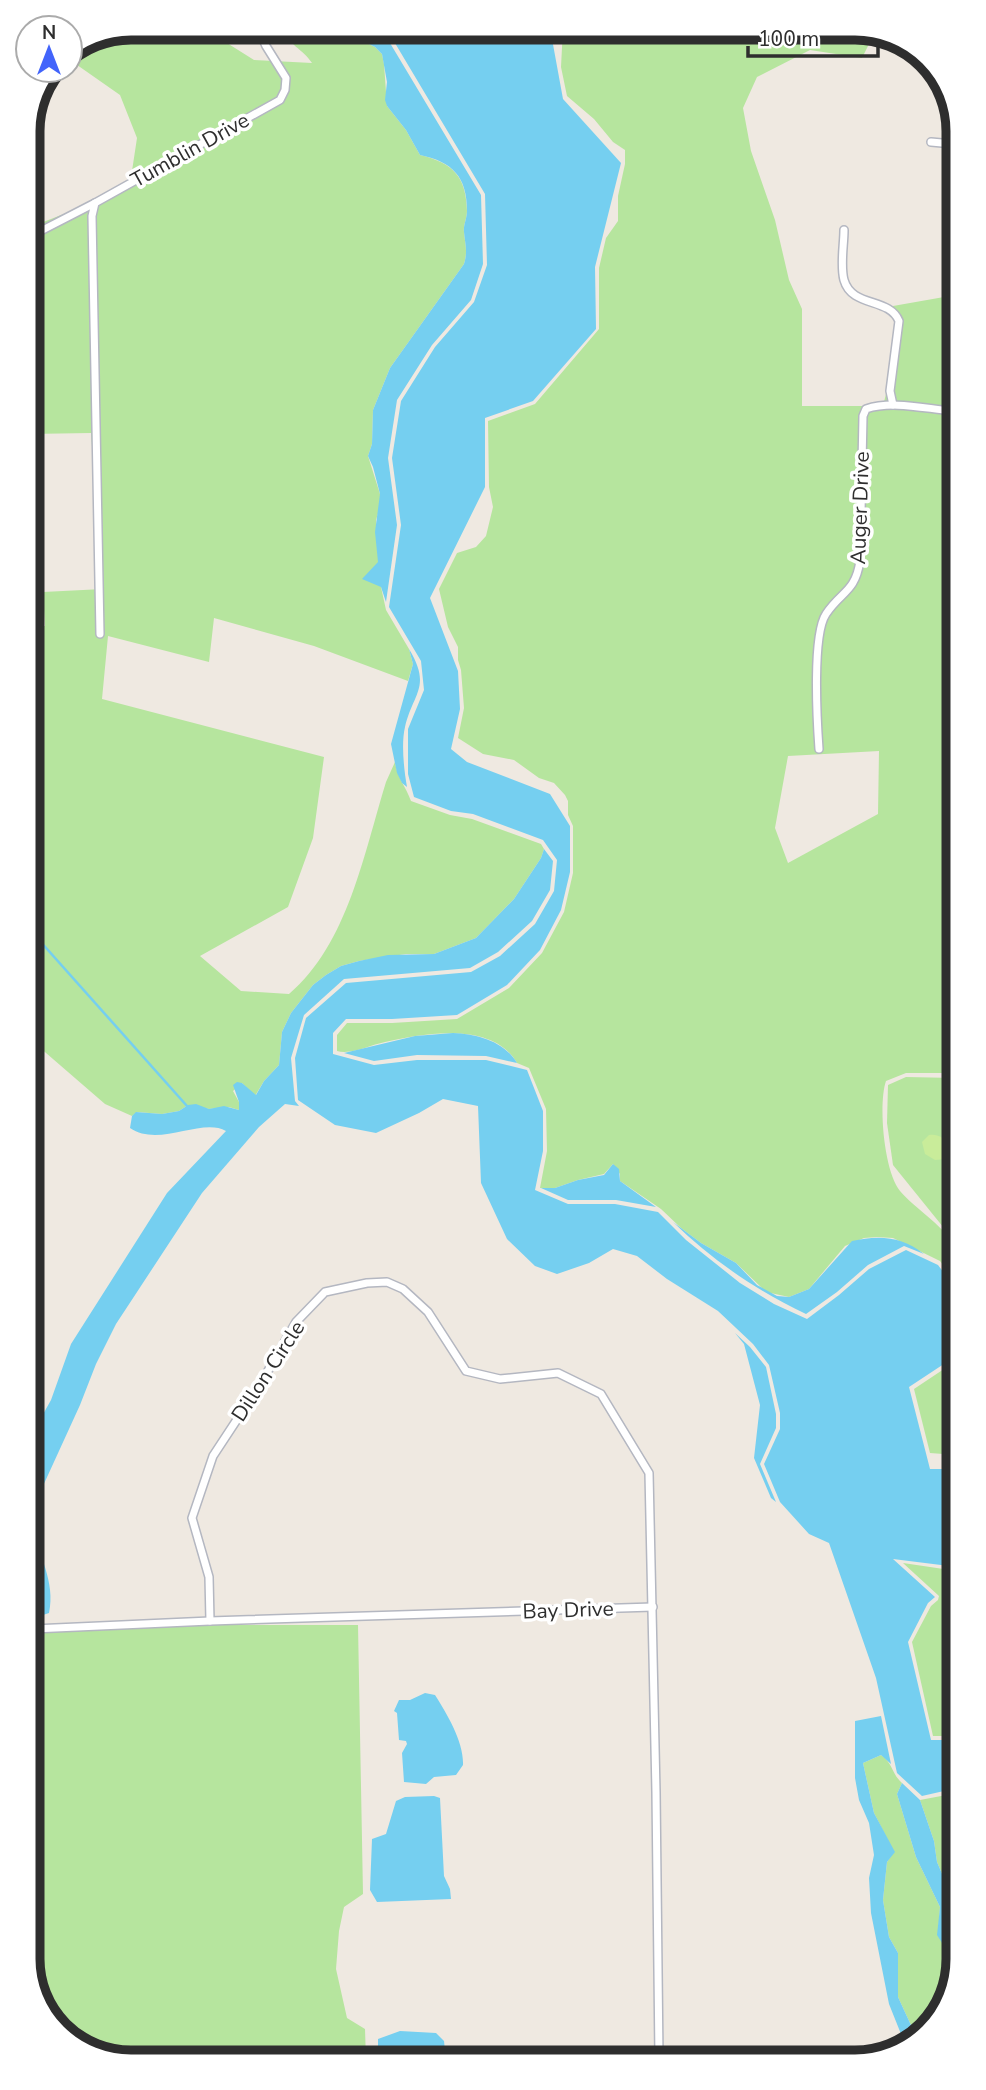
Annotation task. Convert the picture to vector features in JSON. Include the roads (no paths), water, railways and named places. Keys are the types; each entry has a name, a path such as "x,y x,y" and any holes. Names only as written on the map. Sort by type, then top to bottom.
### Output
{"street":[{"name":"Tumblin Drive","path":"40,231 280,100 285,90 286,78 263,40"},
{"path":"931,142 946,143"},
{"path":"94,203 92,216 100,634"},
{"path":"844,230 844,279 850,290 857,298 891,311 899,321 890,391 893,405 946,410"},
{"name":"Auger Drive","path":"819,749 818,635 825,615 858,578 863,416 866,409 893,405"},
{"name":"Dillon Circle","path":"211,1621 209,1577 192,1518 213,1456 296,1322 325,1292 356,1284 387,1282 403,1289 428,1312 466,1371 500,1379 558,1373 601,1394 649,1473 653,1607"},
{"path":"653,1607 659,2050"},
{"name":"Bay Drive","path":"40,1629 653,1607"}],"water":[{"path":"361,40 388,40 481,195 483,264 471,300 432,345 397,400 388,458 397,525 386,602 381,587 362,579 378,562 375,532 380,494 368,456 372,444 373,410 390,368 464,264 467,214 464,189 456,173 441,162 420,155 406,130 387,106 387,82 382,54"},
{"path":"393,40 552,40 563,99 621,163 595,267 596,329 533,401 485,418 485,487 430,598 458,671 460,709 451,749 467,762 550,794 570,826 570,872 561,910 540,950 507,985 457,1015 346,1019 333,1033 333,1054 374,1065 417,1060 486,1060 527,1070 543,1111 543,1151 535,1190 568,1204 615,1204 658,1212 686,1240 740,1283 774,1304 807,1319 869,1269 906,1250 938,1265 946,1276 946,1363 909,1387 930,1469 946,1469 946,1566 893,1559 935,1597 928,1603 908,1642 931,1740 946,1740 946,1791 922,1796 897,1773 876,1678 829,1543 809,1534 780,1502 764,1464 780,1429 780,1413 769,1365 753,1344 718,1311 667,1279 637,1256 613,1249 589,1263 557,1274 535,1266 507,1239 481,1183 478,1106 443,1099 376,1133 335,1125 298,1100 295,1058 306,1018 346,983 471,972 500,956 535,924 554,891 557,860 543,840 473,814 451,811 414,797 408,774 408,729 424,690 421,661 389,607 401,525 392,458 401,401 435,347 474,302 487,265 485,194"},
{"path":"409,649 416,662 420,681 404,734 403,757 407,787 397,773 391,744 413,664"},
{"path":"544,849 553,861 550,890 532,921 498,952 470,968 344,979 304,1015 291,1058 295,1101 299,1106 285,1104 259,1127 202,1193 116,1324 40,1492 40,1420 51,1400 71,1344 167,1193 226,1131 205,1127 167,1134 141,1133 130,1128 132,1116 136,1112 162,1114 179,1111 188,1105 196,1104 209,1109 224,1106 239,1110 233,1085 242,1083 256,1095 264,1081 279,1065 282,1032 291,1013 313,985 341,966 388,955 434,954 476,938 514,899"},
{"path":"453,1033 489,1040 505,1049 517,1063 486,1056 417,1055 374,1061 344,1053 415,1036"},
{"path":"613,1164 619,1169 620,1181 656,1207 616,1200 568,1200 541,1188 555,1188 604,1175"},
{"path":"673,1222 701,1243 736,1263 757,1285 777,1296 789,1297 809,1289 852,1241 890,1238 924,1254 904,1246 868,1265 806,1314 736,1274"},
{"path":"735,1333 766,1367 776,1414 776,1428 760,1464 776,1502 771,1498 754,1458 760,1405 744,1344"},
{"path":"40,1552 50,1590 49,1613 40,1616"},
{"path":"425,1693 435,1695 449,1719 461,1747 463,1765 456,1775 434,1777 426,1784 404,1782 402,1753 407,1744 406,1741 399,1740 397,1713 394,1711 399,1700 410,1700"},
{"path":"881,1716 891,1764 881,1755 863,1763 874,1813 895,1852 887,1862 883,1900 889,1937 898,1953 898,1997 913,2029 902,2037 889,2004 871,1913 869,1878 874,1855 869,1823 859,1800 855,1778 855,1721"},
{"path":"902,1783 920,1800 934,1841 937,1862 946,1883 946,1949 937,1935 940,1907 916,1857 897,1794"},
{"path":"405,1797 440,1798 444,1876 451,1899 377,1902 370,1890 372,1839 386,1834 396,1801"},
{"path":"400,2031 436,2033 444,2041 445,2050 378,2050 378,2039"}],"waterway":[{"path":"40,941 187,1106"}]}
